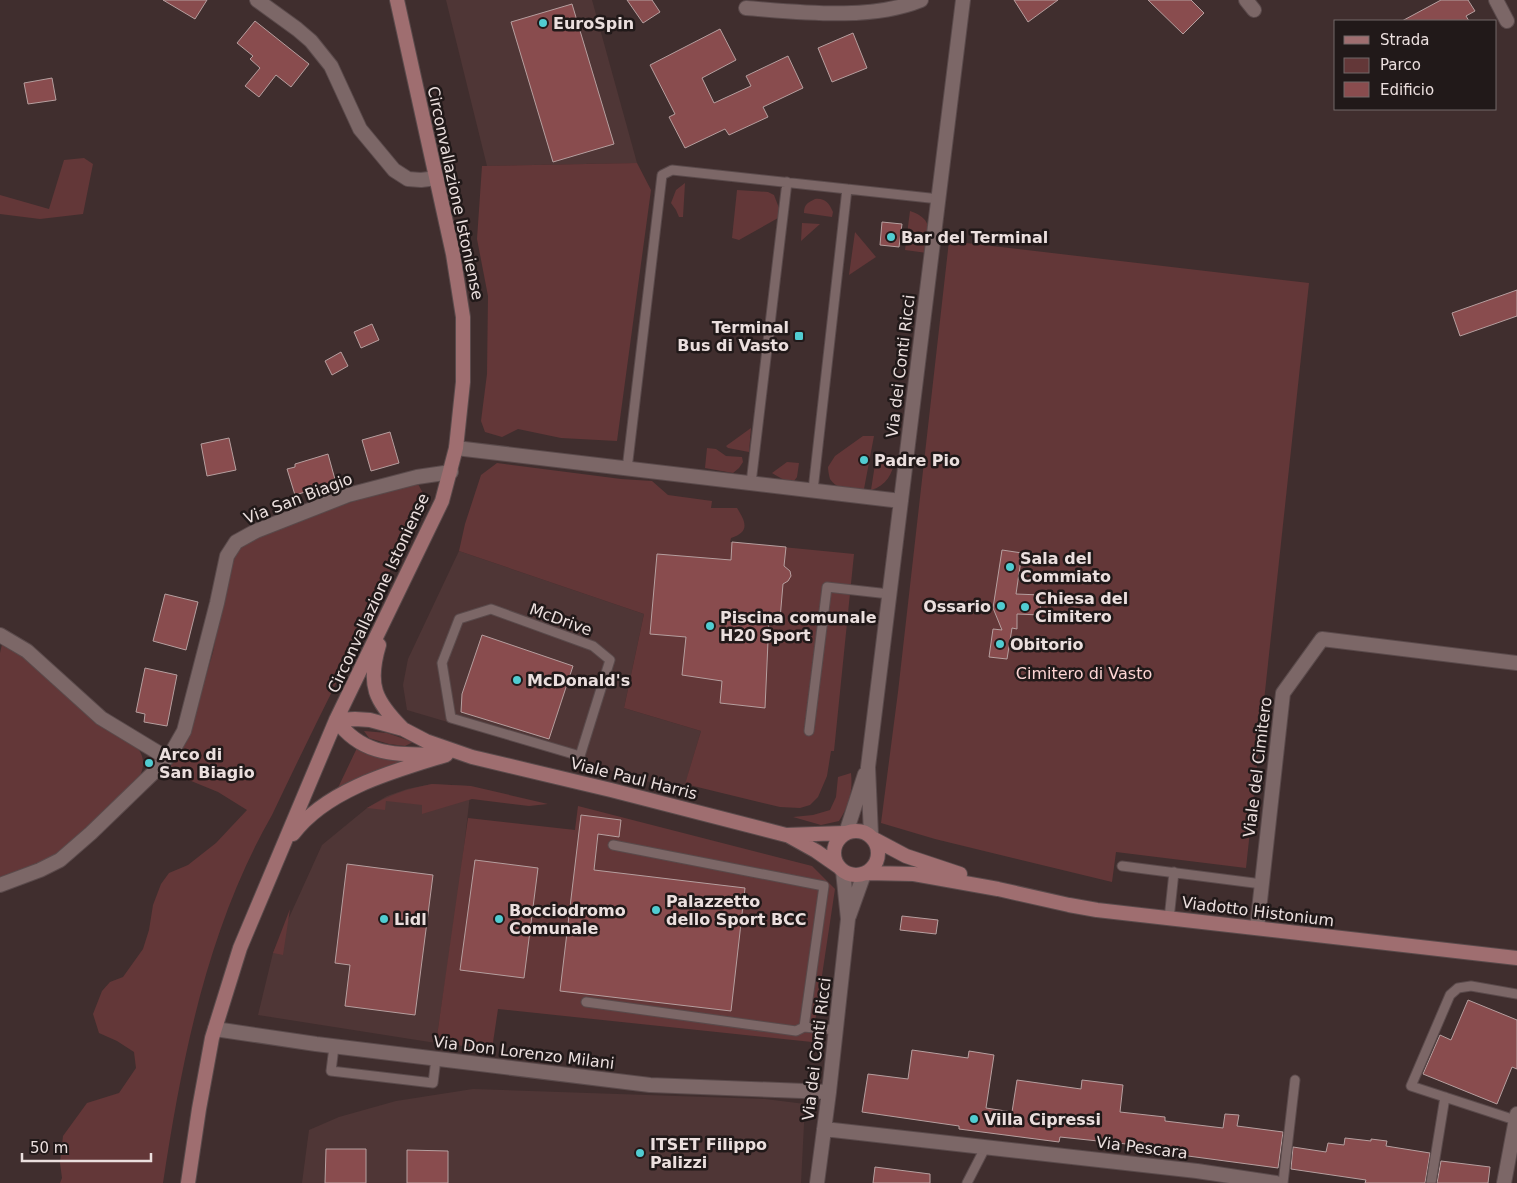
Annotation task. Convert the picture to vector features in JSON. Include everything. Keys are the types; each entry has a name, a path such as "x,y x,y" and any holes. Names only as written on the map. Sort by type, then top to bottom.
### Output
{"main road":[{"name":"Circonvallazione Istoniense","path":"188,1183 199,1109 215,1030 240,948 336,720 442,501 456,448 464,382 463,317 453,254 397,0"},
{"name":"Viale Paul Harris","path":"387,618 377,652 374,679 379,700 386,712 404,729"},
{"name":"Viale Paul Harris","path":"336,720 370,720 404,729 426,741 472,758 611,790 786,835 816,851 841,869"},
{"name":"Viale Paul Harris","path":"336,720 346,733 362,745 381,751 409,755 472,758"},
{"name":"Viale Paul Harris","path":"282,849 301,823 346,792 372,779 446,756"},
{"path":"859,830 873,837 878,848 878,858 874,866 865,873 853,875 841,869 834,856 834,849 840,837 845,833 859,830"},
{"name":"Viale Paul Harris","path":"786,835 845,833"},
{"name":"Viadotto Histonium","path":"873,837 906,856 967,876 998,889"},
{"name":"Viadotto Histonium","path":"865,873 914,874 998,889 1069,905 1517,958"}],"street":[{"path":"257,0 311,41 331,66 360,129 394,170 408,179 437,178"},
{"path":"746,8 766,5 828,14 902,6 921,0"},
{"name":"Via dei Conti Ricci","path":"873,837 868,767 963,0"},
{"path":"1496,0 1507,20"},
{"path":"456,448 901,501"},
{"name":"Via San Biagio","path":"0,885 60,860 91,833 167,758 180,741 217,603 227,556 236,542 256,531 348,495 417,476 451,472"},
{"path":"0,635 27,651 101,718 167,758"},
{"name":"Viale del Cimitero","path":"1257,928 1283,693 1322,639 1517,663"},
{"name":"Via dei Conti Ricci","path":"845,833 868,767"},
{"name":"Via dei Conti Ricci","path":"841,869 848,919"},
{"name":"Via dei Conti Ricci","path":"817,1183 830,1092 848,919 865,873"},
{"name":"Via Don Lorenzo Milani","path":"215,1030 334,1047 650,1084 830,1092"},
{"path":"1504,1183 1516,1117"},
{"name":"Via Pescara","path":"824,1129 986,1146 1198,1177 1276,1183"}],"lane":[{"path":"626,468 662,175 672,170 938,199"},
{"path":"750,483 787,182"},
{"path":"813,490 847,189"},
{"path":"809,731 827,587 889,594"},
{"name":"McDrive","path":"491,609 593,646 610,660 580,756 451,718 442,663 459,619 491,609"},
{"path":"613,845 824,886 804,1027"},
{"path":"1122,866 1262,884"},
{"path":"1169,918 1174,872"},
{"path":"1516,1117 1411,1086 1450,995 1458,988 1471,986 1517,994"},
{"path":"586,1002 796,1031 804,1027 836,1030"},
{"path":"334,1047 331,1071 432,1083 436,1059"},
{"path":"1283,1183 1295,1080"},
{"path":"1431,1183 1445,1096"},
{"path":"967,1183 986,1146"}],"shaded area":[{"path":"446,0 592,0 637,163 487,166"},
{"path":"459,551 644,614 624,708 701,731 683,792 407,710 403,685 408,659"},
{"path":"432,784 471,786 460,882 436,1043 258,1015 273,953 322,845 367,808 387,796 407,789"},
{"path":"473,1089 765,1099 805,1104 801,1183 302,1183 309,1130 339,1117 396,1101"}],"green space":[{"path":"84,158 93,164 83,214 40,219 0,214 0,195 49,209 64,160"},
{"path":"637,163 651,190 617,441 561,438 518,429 502,437 485,432 481,421 487,374 488,296 477,239 482,166"},
{"path":"685,183 683,217 679,217 671,203 676,190"},
{"path":"737,190 768,192 774,195 779,208 778,218 739,240 732,238"},
{"path":"815,199 824,200 828,204 833,212 832,217 804,213 806,204"},
{"path":"910,211 918,214 926,222 929,233 927,253 905,250"},
{"path":"802,223 820,224 801,241"},
{"path":"855,232 876,257 849,275"},
{"name":"Cimitero di Vasto","path":"949,241 1309,283 1246,868 1116,852 1112,882 935,839 881,823 898,692"},
{"path":"751,428 749,452 726,446"},
{"path":"863,436 874,436 864,489 851,490 841,488 830,479 828,467 835,456"},
{"path":"707,448 716,449 726,456 742,457 743,462 733,473 705,468"},
{"path":"876,458 895,458 893,469 885,482 871,490"},
{"path":"787,462 799,463 797,477 794,481 783,479 772,473"},
{"path":"497,463 621,479 652,481 668,495 712,501 711,508 737,508 743,518 744,530 731,538 730,542 854,554 834,751 831,751 827,776 818,797 810,805 800,808 780,807 685,784 701,731 624,708 644,614 459,551 465,524 481,475"},
{"path":"418,484 425,497 374,607 250,858 214,947 189,1041 163,1183 60,1183 62,1178 60,1163 63,1136 87,1103 119,1093 136,1068 134,1052 117,1041 99,1033 93,1014 102,991 110,982 123,977 143,949 149,930 153,905 161,884 169,873 188,865 216,843 247,810 218,792 179,776 157,772 186,743 213,652 228,572 240,547 263,535 311,516 384,491"},
{"path":"3,640 139,750 143,764 139,778 54,857 0,879 0,653"},
{"path":"364,731 387,733 413,742 405,746 389,744 369,738"},
{"path":"357,748 385,758 414,763 336,792"},
{"path":"851,773 850,799 839,821 821,825 793,817 813,815 830,810 836,797 838,777"},
{"path":"432,784 471,786 548,804 529,806 472,799 422,814 422,805 386,801 385,810 367,808 398,793"},
{"path":"578,806 812,866 835,889 812,1042 498,1009 492,1049 436,1043 468,818 575,830"},
{"path":"290,909 283,955 273,953"}],"building":[{"path":"163,0 207,0 195,19"},
{"path":"627,0 652,0 660,12 643,23"},
{"path":"1014,0 1058,0 1028,22"},
{"path":"1148,0 1191,0 1204,13 1183,34"},
{"path":"1441,0 1468,0 1475,11 1466,16 1468,20 1404,20"},
{"path":"572,4 614,144 553,162 511,22"},
{"path":"255,21 309,64 291,87 276,75 259,97 245,86 260,68 250,59 253,56 237,43"},
{"path":"720,29 736,60 702,78 714,103 751,86 746,76 788,56 803,88 763,107 768,117 729,135 725,129 685,148 669,117 675,114 650,65"},
{"path":"853,33 867,68 832,82 818,48"},
{"path":"52,78 56,100 28,104 24,83"},
{"name":"Bar del Terminal","path":"882,222 902,224 899,247 880,245"},
{"path":"1517,290 1517,316 1460,336 1452,313"},
{"path":"372,324 379,340 361,348 354,332"},
{"path":"341,352 348,366 332,375 325,361"},
{"path":"390,432 399,463 371,471 362,440"},
{"path":"229,438 236,470 207,476 201,444"},
{"path":"328,454 336,483 295,495 287,469 295,467 295,464"},
{"name":"Piscina comunale H20 Sport","path":"732,542 786,547 784,566 790,571 791,576 783,584 780,619 769,619 765,708 720,703 722,681 682,675 686,637 650,634 657,554 731,560"},
{"path":"1002,550 1022,553 1016,594 1041,595 1040,615 1017,614 1017,629 1012,628 1007,659 989,657 993,629 1002,630 993,608"},
{"path":"165,594 198,602 186,650 153,641"},
{"name":"McDonald's","path":"482,635 573,666 549,739 461,712 462,694"},
{"path":"145,668 177,675 167,726 144,722 145,714 136,712"},
{"name":"Palazzetto dello Sport BCC","path":"581,815 621,820 619,837 598,834 594,870 745,888 731,1011 560,991"},
{"name":"Bocciodromo Comunale","path":"475,860 538,868 524,978 460,970"},
{"name":"Lidl","path":"347,864 433,875 415,1015 345,1006 350,965 335,963"},
{"path":"902,916 938,920 936,934 900,930"},
{"path":"1468,1000 1517,1020 1517,1069 1512,1067 1497,1104 1423,1074 1440,1035 1451,1040"},
{"path":"912,1050 968,1058 969,1051 994,1055 986,1108 1012,1112 1017,1080 1081,1089 1082,1080 1123,1085 1120,1112 1165,1117 1165,1121 1223,1128 1225,1114 1239,1115 1237,1126 1283,1132 1278,1168 1173,1154 1174,1149 1060,1137 1059,1142 959,1129 959,1126 862,1112 868,1074 908,1079"},
{"path":"1345,1138 1387,1141 1386,1146 1430,1153 1425,1183 1365,1183 1366,1180 1291,1169 1293,1147 1326,1152 1328,1143 1344,1145"},
{"path":"326,1149 366,1149 366,1183 325,1183"},
{"path":"407,1150 448,1151 448,1183 407,1183"},
{"path":"1441,1161 1490,1167 1488,1183 1437,1183"},
{"path":"875,1167 930,1174 930,1183 873,1183"}],"place":[{"name":"EuroSpin","path":"543,23"},
{"name":"Bar del Terminal","path":"891,237"},
{"name":"Terminal Bus di Vasto","path":"799,336"},
{"name":"Padre Pio","path":"864,460"},
{"name":"Sala del Commiato","path":"1010,567"},
{"name":"Ossario","path":"1001,606"},
{"name":"Chiesa del Cimitero","path":"1025,607"},
{"name":"Piscina comunale H20 Sport","path":"710,626"},
{"name":"Obitorio","path":"1000,644"},
{"name":"McDonald's","path":"517,680"},
{"name":"Arco di San Biagio","path":"149,763"},
{"name":"Palazzetto dello Sport BCC","path":"656,910"},
{"name":"Lidl","path":"384,919"},
{"name":"Bocciodromo Comunale","path":"499,919"},
{"name":"Villa Cipressi","path":"974,1119"},
{"name":"ITSET Filippo Palizzi","path":"640,1153"}]}
